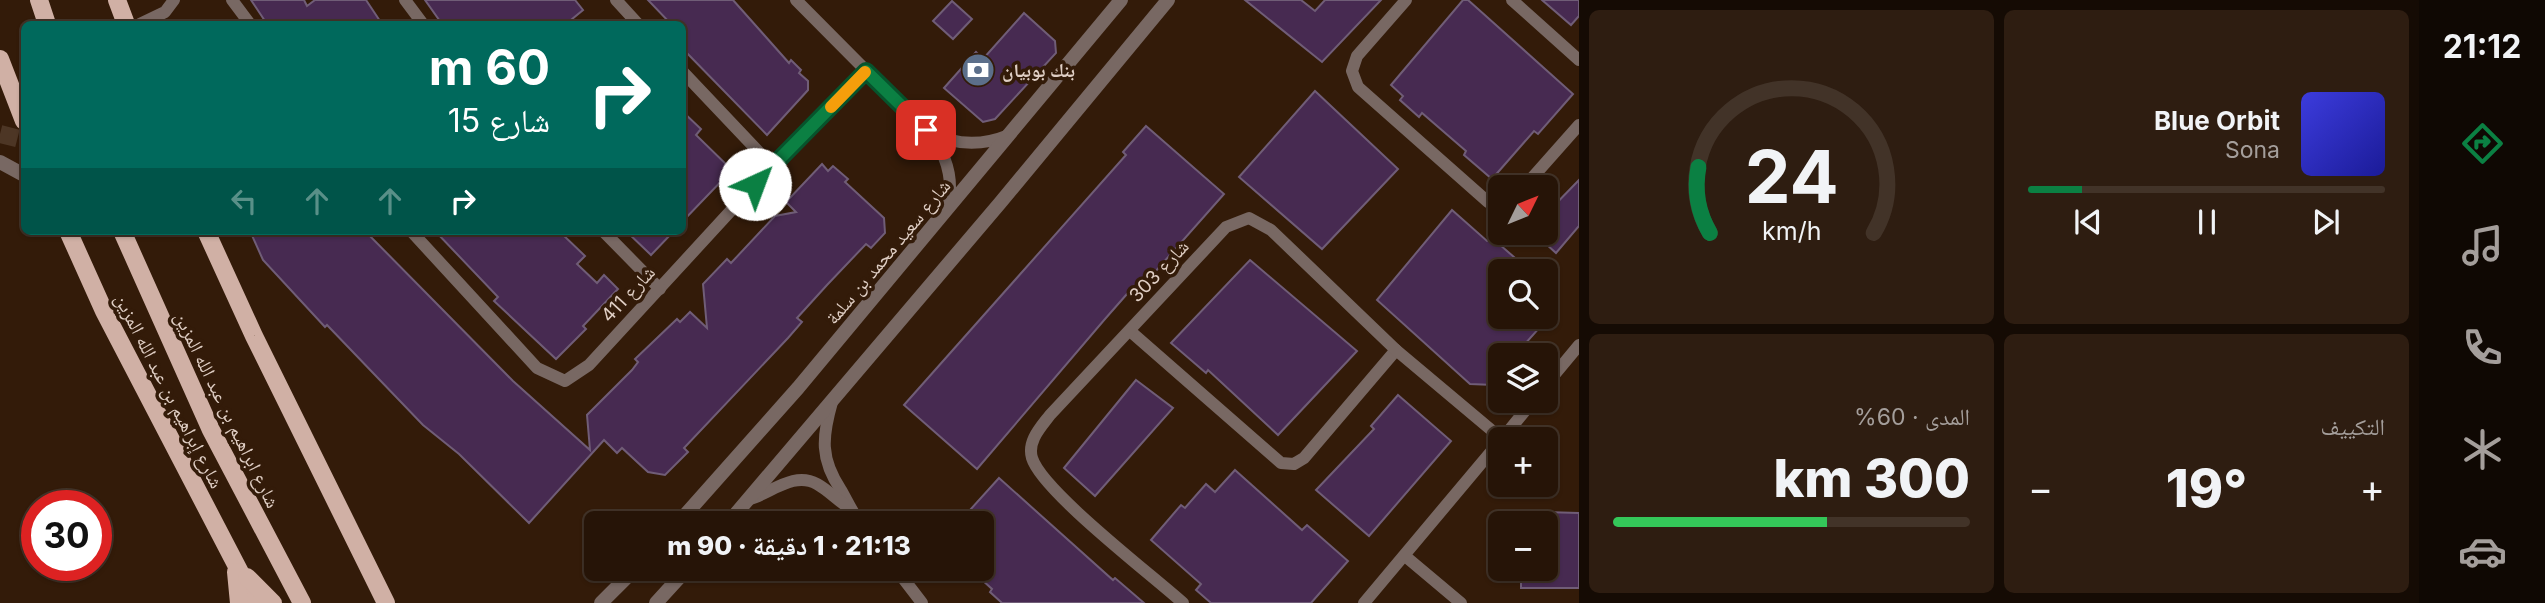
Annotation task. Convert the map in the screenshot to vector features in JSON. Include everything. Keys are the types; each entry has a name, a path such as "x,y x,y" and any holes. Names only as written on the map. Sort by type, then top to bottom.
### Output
{"main road":[{"path":"39,0 46,21"},
{"path":"117,0 125,21"},
{"path":"0,59 21,113"},
{"name":"شارع إبراهيم بن عبد الله المزين","path":"68,235 104,311 256,603"},
{"path":"119,235 130,252"},
{"name":"شارع ابراهيم بن عبد الله المزين","path":"124,235 211,430 302,603"},
{"path":"208,235 254,336 386,602"},
{"path":"236,568 239,603"},
{"path":"236,568 273,603"}],"street":[{"path":"146,21 165,12 174,0"},
{"path":"232,0 248,21"},
{"path":"405,0 422,21"},
{"path":"616,0 635,21"},
{"path":"796,0 940,147 948,167 951,188 947,210"},
{"name":"شارع سعيد محمد بن سلمة","path":"689,511 798,388 1121,0"},
{"path":"739,511 1168,0"},
{"path":"1406,0 1357,55 1352,71 1358,87 1488,202"},
{"path":"1512,0 1579,60"},
{"name":"شارع 411","path":"415,235 537,368 565,381 589,365 772,166 866,71"},
{"path":"686,75 772,166"},
{"path":"1535,175 1579,125"},
{"path":"926,130 961,143 986,142 1009,135"},
{"path":"0,162 21,173"},
{"name":"شارع 303","path":"1183,603 1049,486 1031,456 1034,436 1050,415 1226,227 1249,218 1271,230 1395,350 1488,429"},
{"path":"607,235 660,289"},
{"path":"1130,331 1281,463 1293,464 1304,458 1395,350"},
{"path":"1558,370 1579,345"},
{"path":"833,401 824,431 823,454 851,511"},
{"path":"1512,427 1523,413"},
{"path":"1364,603 1488,456"},
{"path":"750,499 788,482 803,480 820,486 848,507"},
{"path":"1405,556 1461,603"},
{"path":"601,603 623,581"},
{"path":"656,603 676,581"},
{"path":"905,581 922,603"}],"building":[{"path":"251,0 304,0 307,6 315,0 366,0 380,21 265,21"},
{"path":"425,0 575,0 583,10 570,21 440,21"},
{"path":"648,0 733,0 789,63 791,60 801,70 799,73 808,81 808,90 767,135 686,52 686,21 668,21"},
{"path":"1245,0 1301,0 1315,11 1325,0 1381,0 1322,62"},
{"path":"1463,0 1468,0 1573,94 1538,134 1534,131 1496,175 1488,176 1464,155 1466,151 1422,113 1419,117 1400,100 1403,96 1391,85"},
{"path":"1542,0 1579,0 1579,16 1571,25"},
{"path":"952,1 972,19 953,39 933,21"},
{"path":"1024,13 1055,41 1056,53 995,119 983,122 944,88 976,52 983,59"},
{"path":"1315,91 1398,169 1322,249 1239,177"},
{"path":"686,115 701,129 696,135 732,170 686,218"},
{"path":"1146,126 1224,194 1139,290 1134,286 977,469 904,405 1126,155 1123,152"},
{"path":"822,164 828,171 833,166 848,179 845,182 884,218 885,233 871,248 866,244 797,318 802,322 684,448 688,452 665,475 648,472 622,448 617,453 604,440 529,523 459,454 423,425 327,325 325,327 263,260 252,235 369,235 513,381 590,450 587,415 632,370 638,362 635,359 677,319 680,322 690,312 707,328 703,284 727,259 731,263 775,216 796,212 786,202"},
{"path":"1579,180 1579,226 1556,253 1547,245 1558,245 1558,202"},
{"path":"1452,210 1488,240 1488,245 1500,245 1516,259 1488,259 1488,329 1538,329 1526,343 1488,343 1488,385 1470,384 1377,300"},
{"path":"439,235 563,235 585,256 577,264 597,283 604,275 618,289 583,326 586,329 556,359 494,301 498,297"},
{"path":"630,235 670,235 651,255"},
{"path":"1250,260 1357,351 1278,435 1208,370 1206,373 1171,343"},
{"path":"1136,380 1173,408 1095,496 1064,468"},
{"path":"1398,395 1451,441 1369,536 1316,490 1374,429 1371,426"},
{"path":"1235,470 1302,530 1307,525 1348,561 1311,603 1211,603 1196,590 1201,584 1151,540 1181,505 1185,508 1206,484 1215,492"},
{"path":"999,478 1113,580 1115,578 1144,603 1002,603 983,581 994,581 994,511 970,510"},
{"path":"1558,512 1579,513 1579,588 1521,588 1521,581 1558,581"}],"tunnel":[{"path":"0,134 21,139"}],"slow traffic":[{"path":"831,107 865,72"}],"place":[{"name":"بنك بوبيان","path":"978,70"}],"route":[{"path":"755,184 866,71 926,130"}]}
